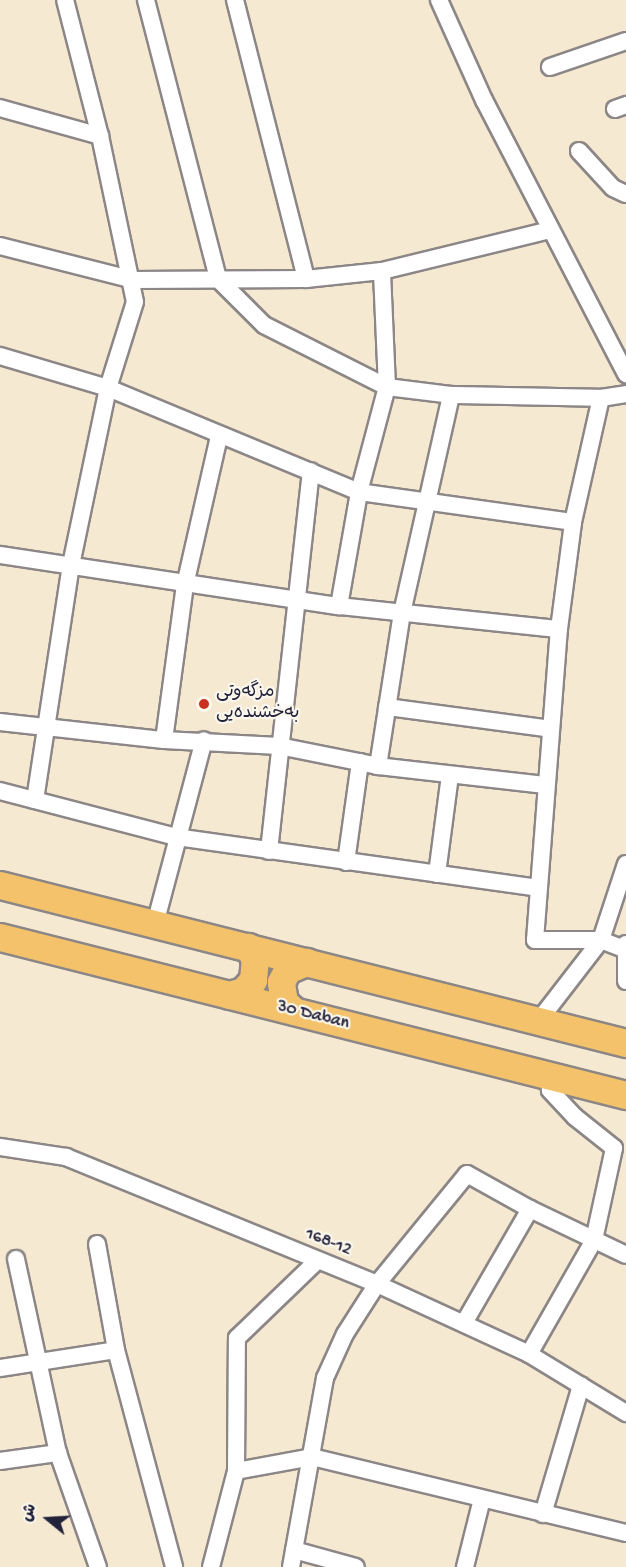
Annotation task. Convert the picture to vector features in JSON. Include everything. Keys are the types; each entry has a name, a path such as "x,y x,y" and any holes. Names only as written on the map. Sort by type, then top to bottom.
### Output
{"main road":[{"path":"0,885 540,1019 626,1043"},
{"name":"30 Daban","path":"0,937 626,1095"},
{"path":"229,995 243,991 253,980 255,959 248,947"},
{"path":"294,1011 281,996 281,982 287,970 306,962"}],"street":[{"path":"35,800 48,728 71,565 108,388 135,302 133,280 100,136 65,0"},
{"path":"146,0 218,279 264,325 387,387 450,395 601,398 626,394"},
{"path":"235,0 306,279"},
{"path":"438,0 484,100 626,374"},
{"path":"550,67 626,41"},
{"path":"0,108 100,136"},
{"path":"579,151 613,188 626,194"},
{"path":"0,246 133,280 306,279 382,271 550,230"},
{"path":"339,606 359,492 387,387 382,271"},
{"path":"0,356 108,388 219,436 359,492 573,522"},
{"path":"378,766 402,613 450,395"},
{"path":"601,398 573,522 559,629 537,888 535,940 601,940 625,946 626,981"},
{"path":"164,740 185,585 219,436"},
{"path":"269,851 279,746 300,601 311,471"},
{"path":"0,555 300,601 559,629"},
{"path":"387,707 551,729"},
{"path":"0,722 164,740 204,740 279,746 378,766 546,785"},
{"path":"155,924 176,837 204,740"},
{"path":"346,862 360,762"},
{"path":"437,874 450,775"},
{"path":"0,791 176,837 537,888"},
{"path":"540,1019 601,940 626,864"},
{"path":"555,1077 550,1090 575,1117 614,1148 626,1162"},
{"name":"168-12","path":"0,1147 66,1157 377,1284 529,1354 626,1413"},
{"path":"529,1354 594,1240 614,1148"},
{"path":"291,1567 325,1378 345,1334 377,1284 467,1174 530,1209 626,1255"},
{"path":"464,1323 530,1209"},
{"path":"97,1244 116,1350 174,1567"},
{"path":"16,1259 58,1453 99,1567"},
{"path":"212,1567 236,1472 237,1338 318,1260"},
{"path":"0,1368 116,1350"},
{"path":"543,1514 581,1386"},
{"path":"0,1461 58,1453"},
{"path":"236,1472 312,1457 626,1533"},
{"path":"465,1567 482,1499"},
{"path":"294,1550 356,1567"}],"place":[{"name":"مزگەوتی بەخشندەیی","path":"204,704"}]}
